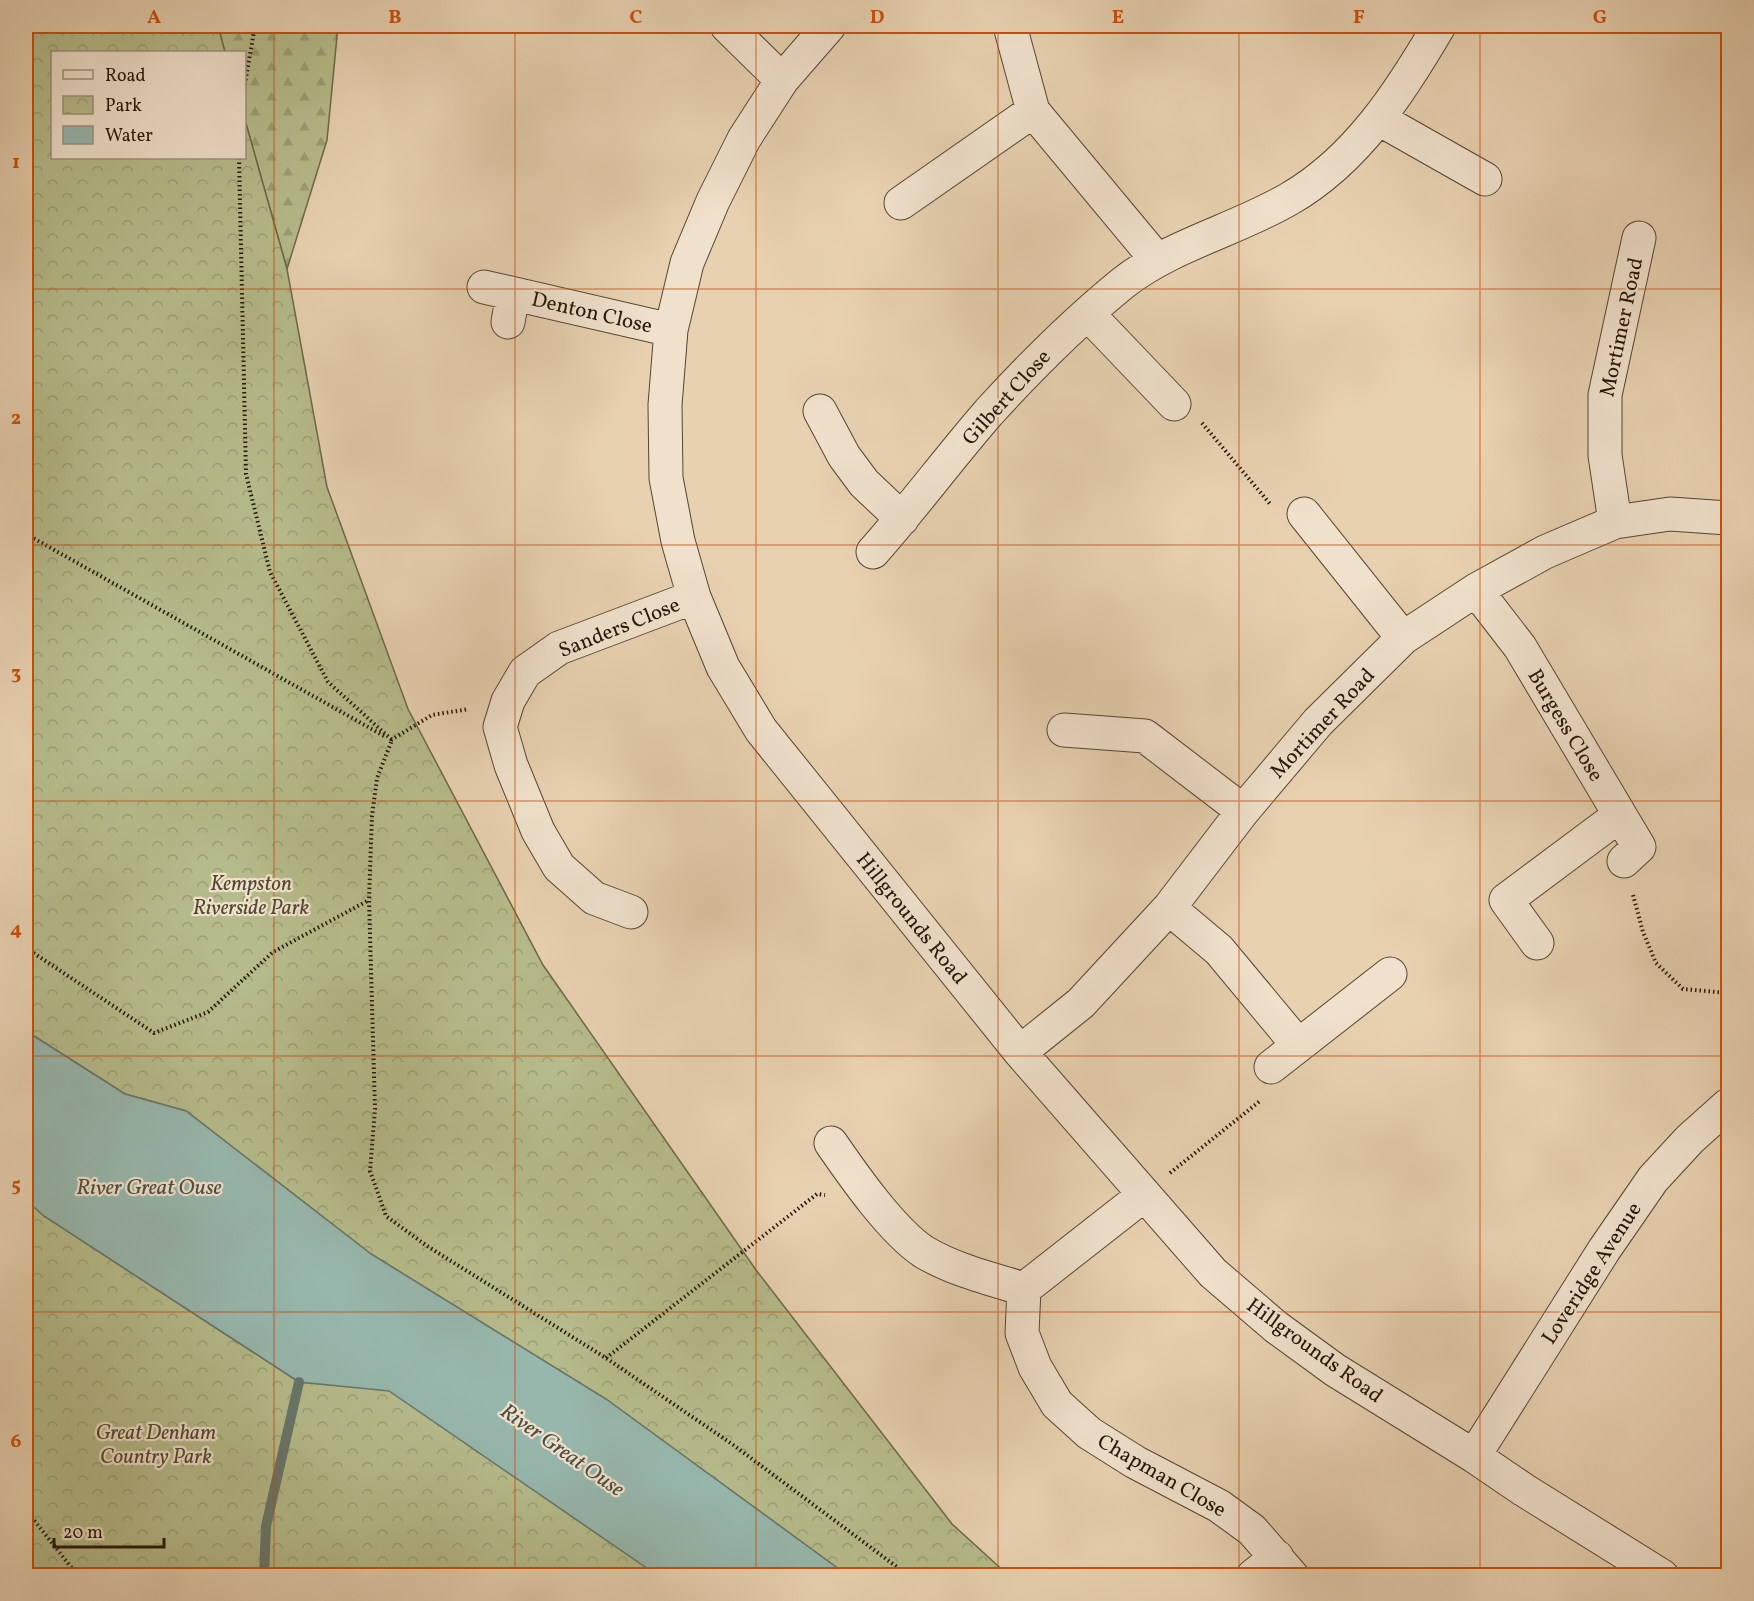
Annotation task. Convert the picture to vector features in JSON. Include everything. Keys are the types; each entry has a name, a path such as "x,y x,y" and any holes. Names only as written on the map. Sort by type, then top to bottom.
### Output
{"street":[{"path":"727,26 782,80"},
{"name":"Hillgrounds Road","path":"829,26 782,80 744,139 713,201 687,263 671,330 665,405 666,478 678,541 694,597 723,667 761,730 1020,1052 1214,1273 1276,1327 1335,1370 1662,1575"},
{"path":"1010,26 1033,111 1158,260"},
{"name":"Gilbert Close","path":"873,552 989,413 1051,346 1124,282 1158,260 1220,234 1290,198 1335,165 1379,119 1409,78 1439,26"},
{"path":"901,203 1033,111"},
{"path":"1379,119 1485,179"},
{"name":"Mortimer Road","path":"1615,522 1605,455 1605,395 1639,238"},
{"name":"Denton Close","path":"502,301 671,330"},
{"path":"1088,314 1174,404"},
{"path":"820,411 844,456 864,483 902,519"},
{"path":"1304,514 1403,638"},
{"name":"Mortimer Road","path":"1020,1052 1081,1003 1169,908 1243,811 1318,722 1403,638 1476,590 1545,552 1615,522 1670,514 1728,518"},
{"name":"Burgess Close","path":"1476,590 1520,648 1639,847 1624,861"},
{"name":"Sanders Close","path":"631,912 594,898 559,867 538,831 511,765 500,727 508,701 525,672 559,648 694,597"},
{"path":"1064,730 1145,736 1243,811"},
{"path":"1537,943 1506,900 1620,815"},
{"path":"1169,908 1219,950 1298,1045"},
{"path":"1271,1067 1390,974"},
{"name":"Loveridge Avenue","path":"1474,1456 1604,1250 1653,1179 1690,1139 1728,1105"},
{"path":"831,1143 846,1187 924,1251 962,1270 1024,1289 1144,1195"},
{"name":"Chapman Close","path":"1024,1289 1022,1333 1035,1367 1057,1404 1089,1433 1135,1462 1219,1506 1252,1530 1274,1569"}],"path":[{"path":"246,78 255,26"},
{"path":"239,159 246,474 270,572 328,682 392,740"},
{"path":"1174,404 1191,410 1275,510 1304,514"},
{"path":"26,534 392,740"},
{"path":"508,701 432,715 392,740 377,778 372,816 369,899 375,1109 369,1171 386,1216 427,1246 606,1358 732,1444 909,1575"},
{"path":"1624,861 1643,932 1656,963 1683,989 1728,993"},
{"path":"26,948 154,1033 208,1012 273,952 369,899"},
{"path":"1144,1195 1267,1095 1271,1067"},
{"path":"606,1358 817,1194 846,1187"},
{"path":"26,1510 78,1575"}],"green space":[{"name":"Kempston Riverside Park","path":"26,26 218,26 225,51 51,51 51,159 246,159 246,124 287,269 327,487 408,709 543,965 756,1270 952,1524 1008,1575 847,1575 606,1399 371,1254 186,1111 125,1094 26,1031"},
{"path":"218,26 338,26 327,140 287,269 246,124 246,51 225,51"},
{"name":"Great Denham Country Park","path":"26,1200 44,1216 299,1382 389,1390 657,1575 26,1575"}],"water":[{"name":"River Great Ouse","path":"26,1031 125,1094 186,1111 371,1254 606,1399 847,1575 657,1575 389,1391 299,1382 44,1216 26,1200"}],"waterway":[{"path":"264,1576 266,1526 299,1382"}]}
